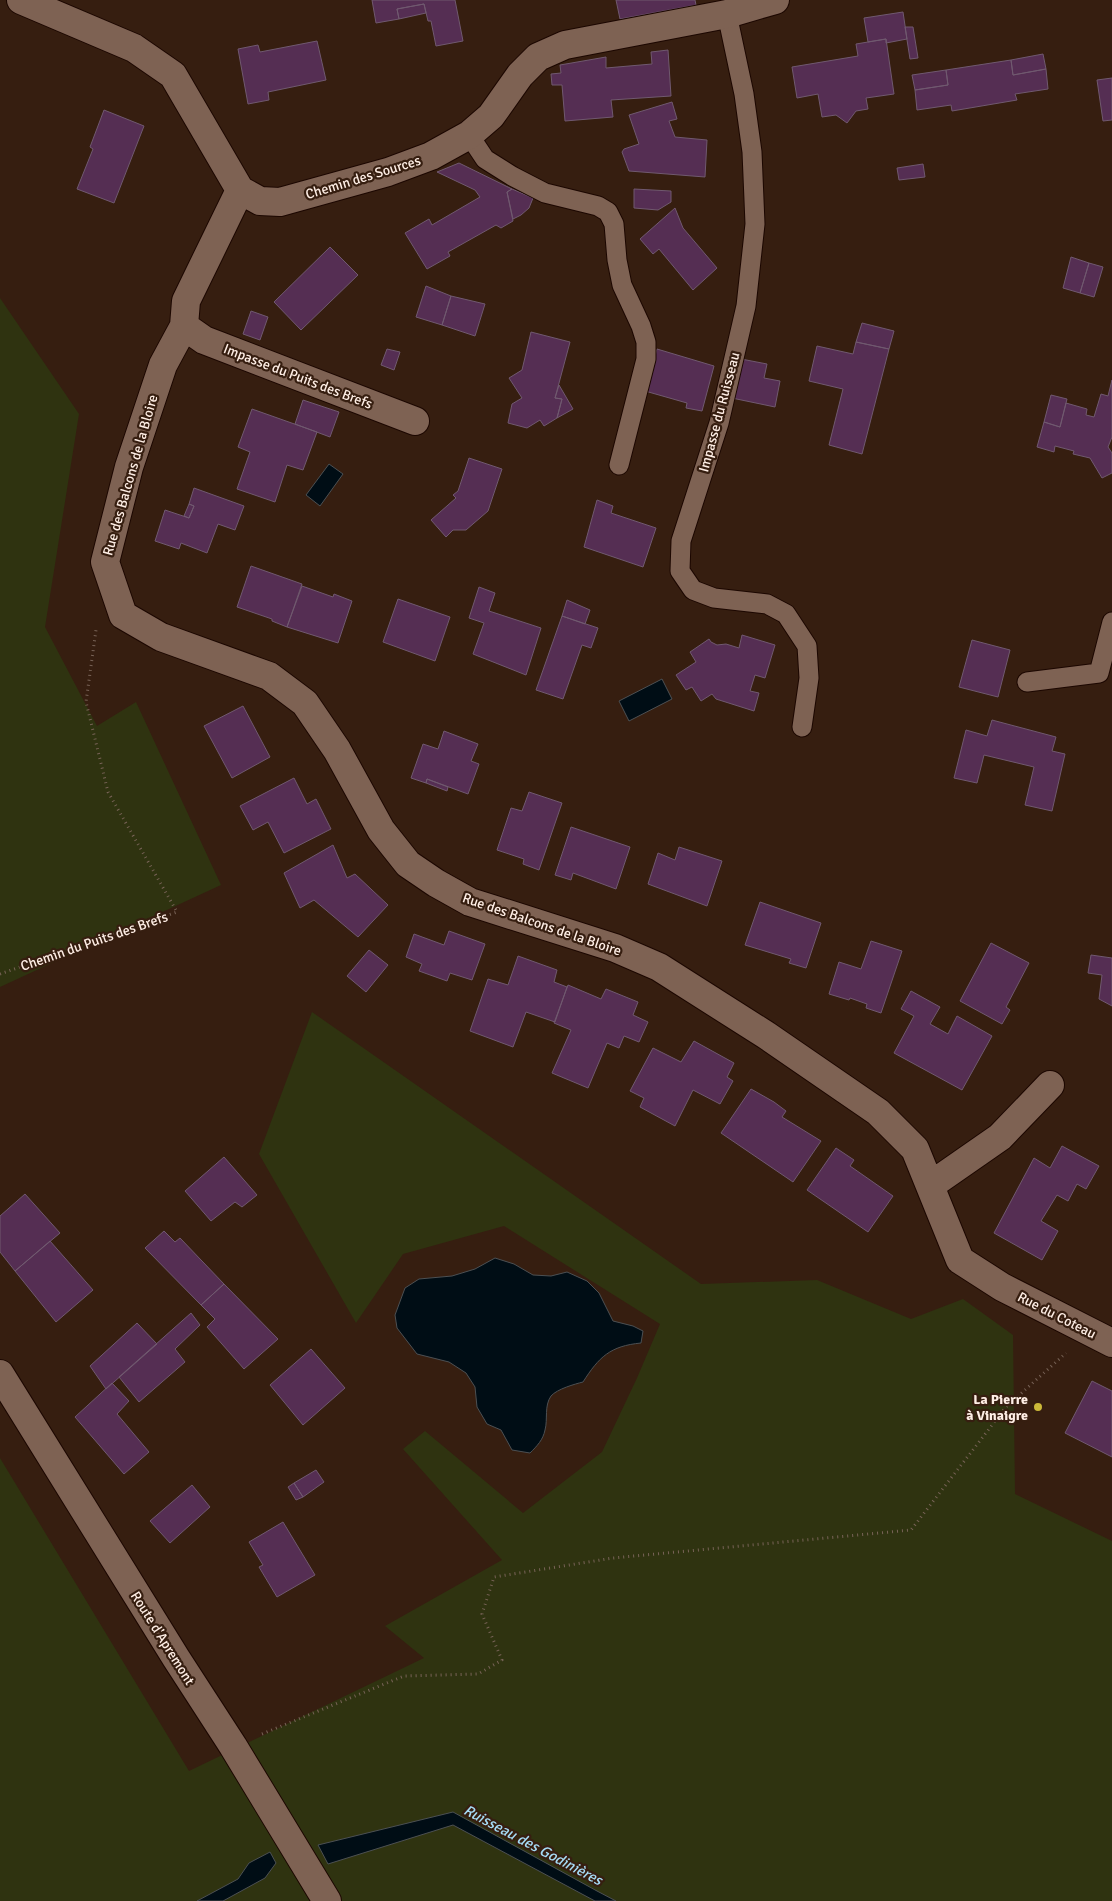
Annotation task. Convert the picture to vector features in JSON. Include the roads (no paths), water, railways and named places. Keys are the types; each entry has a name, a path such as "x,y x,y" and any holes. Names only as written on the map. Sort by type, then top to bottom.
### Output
{"street":[{"path":"21,0 134,48 173,75 240,190 186,302 184,326"},
{"name":"Chemin des Sources","path":"240,190 260,201 280,202 388,172 430,156 469,135 491,116 520,75 538,57 565,45 727,14 775,0"},
{"name":"Impasse du Puits des Brefs","path":"184,326 204,340 415,421"},
{"name":"Rue des Balcons de la Bloire","path":"184,326 162,365 129,467 105,562 123,615 161,637 269,676 305,703 338,750 381,830 408,864 436,883 470,902 615,948 659,966 766,1035 878,1112 915,1149 960,1260 1002,1287"},
{"path":"931,1185 1000,1137 1050,1085"},
{"name":"Rue du Coteau","path":"1002,1287 1102,1337"},
{"name":"Route d'Apremont","path":"0,1374 176,1658 233,1746 319,1899"}],"lane":[{"name":"Impasse du Ruisseau","path":"727,14 744,94 750,133 755,191 755,224 746,306 719,423 681,541 680,571 693,590 714,598 767,604 786,614 807,646 809,678 802,727"},
{"path":"469,135 485,159 512,176 545,193 598,206 608,212 614,224 617,260 622,285 641,326 646,342 646,359 619,465"},
{"path":"1027,682 1099,674 1112,622"}],"place":[{"name":"La Pierre à Vinaigre","path":"1038,1407"}],"water label":[{"name":"Ruisseau des Godinières","path":"533,1845"}]}
